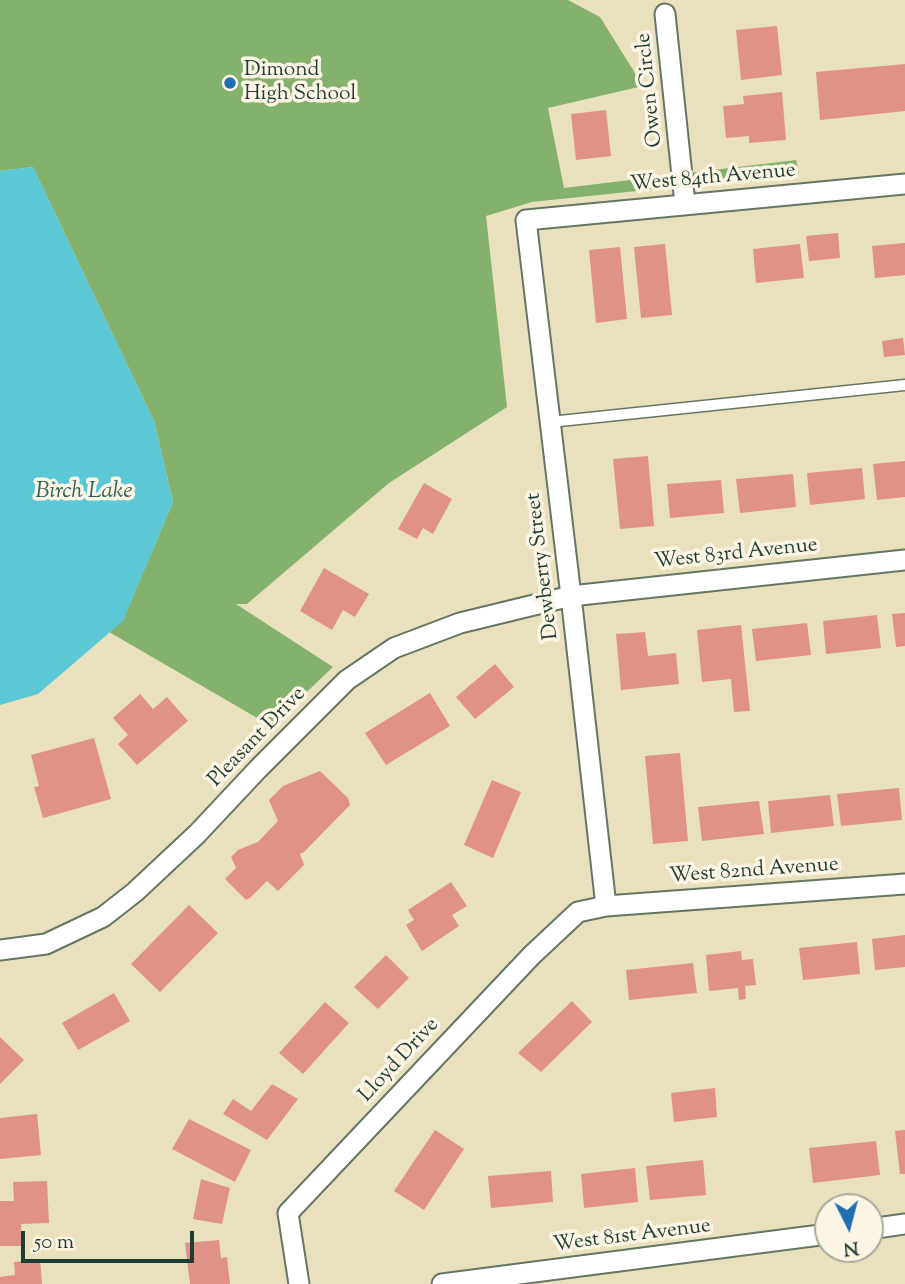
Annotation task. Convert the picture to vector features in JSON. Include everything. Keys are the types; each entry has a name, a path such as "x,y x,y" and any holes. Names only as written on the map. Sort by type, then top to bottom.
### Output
{"street":[{"name":"Owen Circle","path":"665,14 685,204"},
{"name":"West 84th Avenue","path":"526,220 905,184"},
{"name":"Dewberry Street","path":"526,220 606,906"},
{"name":"West 83rd Avenue","path":"571,596 905,560"},
{"name":"Pleasant Drive","path":"0,950 46,944 103,918 197,834 347,680 394,648 460,623 571,596"},
{"name":"West 82nd Avenue","path":"606,906 905,884"},
{"name":"Lloyd Drive","path":"299,1284 288,1213 532,955 578,912 606,906"},
{"path":"884,1227 905,1224"},
{"name":"West 81st Avenue","path":"442,1284 814,1236"}],"lane":[{"path":"550,422 905,385"}],"green space":[{"path":"0,0 568,0 600,17 643,86 548,108 564,188 796,160 799,174 532,202 486,216 507,407 389,483 247,604 236,604 333,667 271,726 109,632 123,620 173,502 154,421 33,167 0,171"}],"water":[{"name":"Birch Lake","path":"33,167 154,421 173,502 123,621 38,694 0,705 0,171"}],"building":[{"path":"777,26 782,75 741,80 736,30"},
{"path":"905,64 905,111 820,120 816,72"},
{"path":"782,92 786,140 749,143 749,136 726,138 723,106 744,104 743,96"},
{"path":"606,110 611,156 576,160 571,114"},
{"path":"838,233 840,258 809,261 806,236"},
{"path":"905,243 905,275 875,278 872,246"},
{"path":"665,244 672,315 641,318 634,247"},
{"path":"800,244 804,278 756,283 753,249"},
{"path":"620,247 627,319 596,323 589,250"},
{"path":"903,338 905,355 884,357 882,341"},
{"path":"648,456 654,526 620,529 613,459"},
{"path":"905,461 905,497 877,500 873,464"},
{"path":"862,468 865,499 810,505 807,473"},
{"path":"793,474 796,507 740,513 736,479"},
{"path":"721,480 724,513 670,518 667,484"},
{"path":"424,483 452,499 433,534 423,528 417,539 398,529"},
{"path":"324,568 369,594 355,617 343,610 332,630 300,611"},
{"path":"905,613 905,646 896,647 892,614"},
{"path":"877,615 881,648 826,654 823,621"},
{"path":"807,623 811,655 756,661 752,629"},
{"path":"741,625 750,711 734,712 731,679 702,682 697,630"},
{"path":"645,632 648,656 676,653 679,684 621,690 616,634"},
{"path":"495,664 514,687 475,719 456,697"},
{"path":"430,693 450,726 386,765 365,733"},
{"path":"140,694 153,709 167,697 188,721 137,765 118,744 128,735 113,718"},
{"path":"94,738 111,799 43,818 34,787 39,786 31,755"},
{"path":"680,753 688,841 653,844 645,756"},
{"path":"320,771 348,798 350,805 300,854 304,865 278,891 267,881 246,900 225,879 236,868 231,857 238,850 258,842 278,821 269,800 283,786"},
{"path":"492,780 521,792 493,858 464,845"},
{"path":"899,788 902,820 841,826 837,794"},
{"path":"830,795 834,826 771,833 768,801"},
{"path":"759,801 764,834 702,841 698,807"},
{"path":"451,882 467,906 452,915 459,926 422,951 406,925 414,920 408,910"},
{"path":"189,905 218,933 160,992 131,964"},
{"path":"905,935 905,967 875,970 872,939"},
{"path":"857,942 860,974 803,980 799,948"},
{"path":"741,951 742,960 753,959 756,985 745,986 746,999 739,1000 738,988 709,991 706,955"},
{"path":"386,955 409,978 378,1009 354,987"},
{"path":"693,963 697,993 629,1000 626,970"},
{"path":"114,993 130,1021 78,1050 62,1023"},
{"path":"572,1001 592,1022 541,1072 518,1053"},
{"path":"325,1002 349,1023 303,1074 279,1053"},
{"path":"0,1037 24,1060 0,1084"},
{"path":"272,1084 298,1099 267,1140 223,1114 233,1099 251,1111"},
{"path":"715,1088 717,1117 674,1122 671,1093"},
{"path":"37,1114 41,1155 0,1159 0,1118"},
{"path":"189,1119 251,1150 235,1182 172,1149"},
{"path":"435,1130 464,1149 424,1210 394,1191"},
{"path":"905,1130 905,1174 900,1174 895,1131"},
{"path":"876,1141 880,1175 813,1183 809,1148"},
{"path":"703,1160 706,1195 650,1200 646,1166"},
{"path":"635,1168 638,1202 584,1208 581,1174"},
{"path":"551,1171 553,1202 491,1208 488,1176"},
{"path":"201,1179 230,1188 222,1224 193,1219"},
{"path":"47,1181 49,1223 21,1224 22,1246 0,1246 0,1201 14,1201 13,1182"},
{"path":"219,1240 221,1258 227,1257 230,1284 190,1284 185,1243"},
{"path":"40,1259 42,1284 0,1284 0,1277 15,1275 14,1262"}],"place":[{"name":"Dimond High School","path":"230,83"}]}
